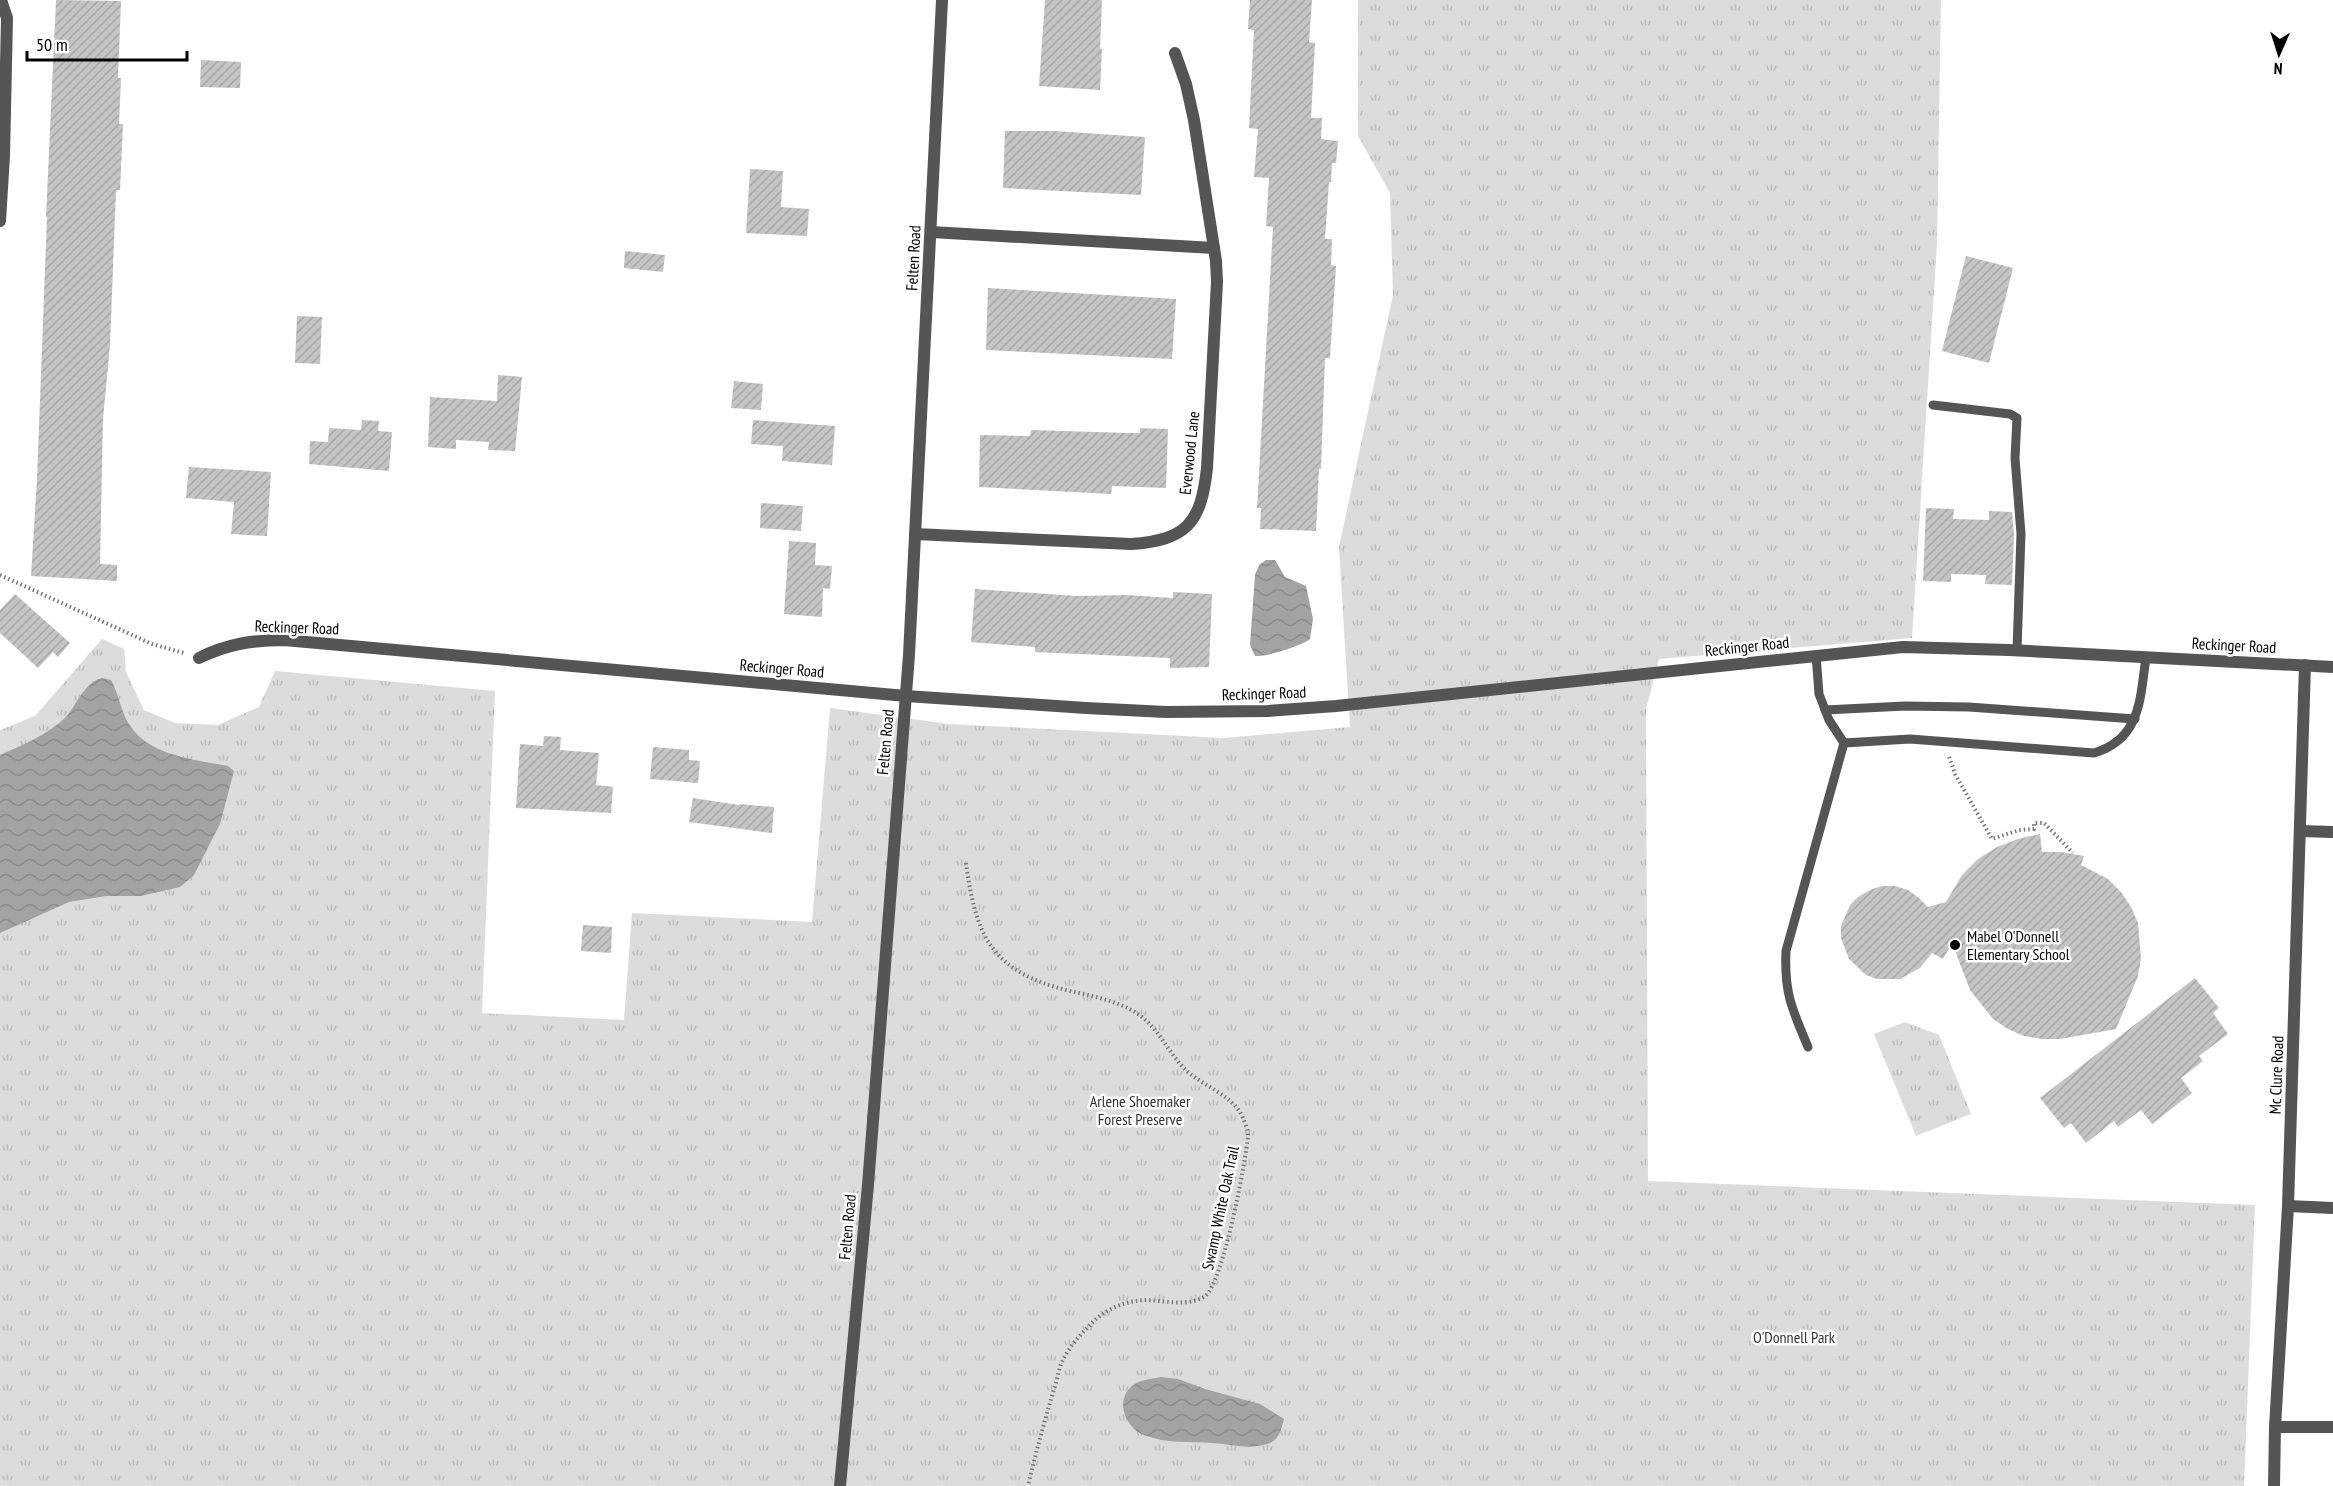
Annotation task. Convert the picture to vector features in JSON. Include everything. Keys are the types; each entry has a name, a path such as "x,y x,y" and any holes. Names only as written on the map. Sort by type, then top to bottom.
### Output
{"street":[{"path":"0,221 3,35 7,18 1,0"},
{"name":"Felten Road","path":"840,1486 868,1185 906,696 942,0"},
{"name":"Everwood Lane","path":"915,534 1131,544 1165,540 1190,524 1198,510 1205,490 1207,468 1217,282 1214,248 1194,120 1186,84 1175,53"},
{"path":"931,232 1214,248"},
{"name":"Reckinger Road","path":"199,658 234,644 258,640 284,640 906,696 1166,712 1268,711 1406,699 1903,647 2017,650 2333,668"},
{"name":"Mc Clure Road","path":"2274,1486 2275,1427 2288,1206 2305,665"},
{"path":"2300,831 2333,832"},
{"path":"2288,1206 2333,1208"},
{"path":"2275,1427 2333,1427"}],"lane":[{"path":"1933,405 2010,414 2017,418 2015,458 2021,534 2017,650"},
{"path":"1808,1047 1789,1000 1785,978 1786,951 1844,743 1825,710 1819,694 1816,655"},
{"path":"1844,743 1910,739 2094,753 2109,749 2119,741 2135,719 2146,657"},
{"path":"1825,710 1905,705 1970,707 2135,719"}],"path":[{"path":"0,575 152,644 199,658"},
{"path":"1949,758 1955,774 1992,839 2019,830 2034,829 2034,823 2044,823 2073,852"},
{"name":"Swamp White Oak Trail","path":"966,863 970,898 982,933 999,957 1026,977 1047,985 1113,1002 1137,1013 1149,1023 1176,1060 1191,1074 1233,1104 1242,1115 1248,1133 1236,1205 1217,1278 1211,1290 1204,1297 1189,1301 1130,1302 1100,1315 1091,1324 1063,1359 1042,1427 1028,1486"}],"green space":[{"name":"Arlene Shoemaker Forest Preserve","path":"1358,0 1941,0 1937,243 1912,638 1659,659 1646,709 1648,1181 2255,1205 2244,1486 0,1486 0,730 35,716 102,639 124,649 126,672 144,710 175,723 218,725 259,707 275,671 495,691 482,1013 624,1020 632,913 812,922 830,708 949,724 1224,738 1350,727 1339,547 1393,295 1390,193 1358,136"},
{"path":"1905,1022 1939,1035 1971,1114 1916,1136 1874,1034"}],"water":[{"path":"1266,560 1275,560 1285,577 1306,586 1313,619 1310,639 1267,655 1255,656 1250,645 1255,575 1259,565"},
{"path":"102,678 111,680 128,722 140,737 162,751 189,759 228,766 234,771 220,824 194,875 180,887 141,896 106,896 69,902 0,933 0,755 34,739 58,724 70,712 85,689"},
{"path":"1161,1377 1178,1379 1260,1404 1284,1419 1279,1434 1271,1443 1246,1447 1169,1441 1144,1435 1133,1428 1126,1416 1123,1403 1125,1396 1135,1384"}],"building":[{"path":"56,0 121,1 118,78 121,78 119,124 123,124 120,190 116,190 110,345 103,419 100,564 117,565 117,581 31,576"},
{"path":"1045,0 1102,0 1100,90 1039,86"},
{"path":"1250,0 1312,0 1309,42 1315,43 1311,118 1322,118 1321,139 1338,141 1336,163 1332,163 1331,182 1329,182 1325,239 1332,239 1331,265 1336,266 1330,358 1325,358 1316,531 1260,529 1261,508 1257,508 1273,227 1266,226 1269,178 1254,177 1258,129 1249,128 1254,30 1248,29"},
{"path":"201,60 241,62 240,88 200,87"},
{"path":"1005,131 1055,131 1145,137 1141,195 1003,188"},
{"path":"750,169 783,171 781,207 809,209 807,236 746,233"},
{"path":"625,251 665,255 663,272 624,268"},
{"path":"1966,256 2013,268 1989,363 1942,351"},
{"path":"988,288 1176,299 1172,359 986,350"},
{"path":"297,316 322,317 320,364 295,363"},
{"path":"498,375 522,377 515,451 488,450 489,442 456,440 456,449 428,447 430,397 497,401"},
{"path":"734,381 763,384 761,410 731,408"},
{"path":"362,420 379,421 378,431 392,432 389,471 309,464 310,441 328,442 329,428 361,430"},
{"path":"753,420 835,426 832,465 782,461 783,446 751,444"},
{"path":"1140,428 1168,429 1166,488 1112,486 1111,494 979,487 980,435 1030,436 1031,430 1140,433"},
{"path":"189,467 271,472 267,536 231,534 234,502 186,498"},
{"path":"761,503 803,506 801,531 760,528"},
{"path":"1926,508 1954,509 1953,519 1989,520 1989,511 2012,512 2014,534 2012,585 1985,584 1986,575 1951,574 1951,582 1923,581"},
{"path":"789,541 816,543 815,565 832,566 830,589 823,588 822,617 784,614"},
{"path":"975,589 1076,596 1126,595 1173,598 1173,592 1212,594 1209,667 1170,668 1170,658 1035,652 1035,647 971,642"},
{"path":"15,594 70,643 58,657 53,652 38,668 0,633 0,610"},
{"path":"544,736 561,737 560,750 599,753 596,785 613,787 611,813 516,808 520,744 543,746"},
{"path":"653,747 689,750 689,760 700,761 698,783 650,779"},
{"path":"693,798 739,805 774,807 772,833 689,822"},
{"path":"2040,834 2042,852 2061,852 2084,856 2081,865 2108,879 2121,892 2138,923 2141,958 2138,976 2116,1029 2060,1039 2042,1039 2024,1036 2008,1029 1993,1019 1970,990 1952,943 1943,959 1932,953 1920,968 1900,979 1877,979 1866,975 1849,959 1841,938 1841,926 1850,905 1858,897 1882,886 1895,886 1908,890 1928,907 1946,902 1962,875 1978,859 1997,847"},
{"path":"583,925 612,927 611,953 581,951"},
{"path":"2195,978 2219,1008 2213,1013 2228,1034 2199,1056 2203,1061 2181,1078 2192,1093 2152,1124 2141,1110 2118,1127 2114,1121 2086,1143 2071,1123 2064,1128 2040,1098"}],"place":[{"name":"Mabel O'Donnell Elementary School","path":"1955,945"}],"park label":[{"name":"O'Donnell Park","path":"1794,1337"}]}
